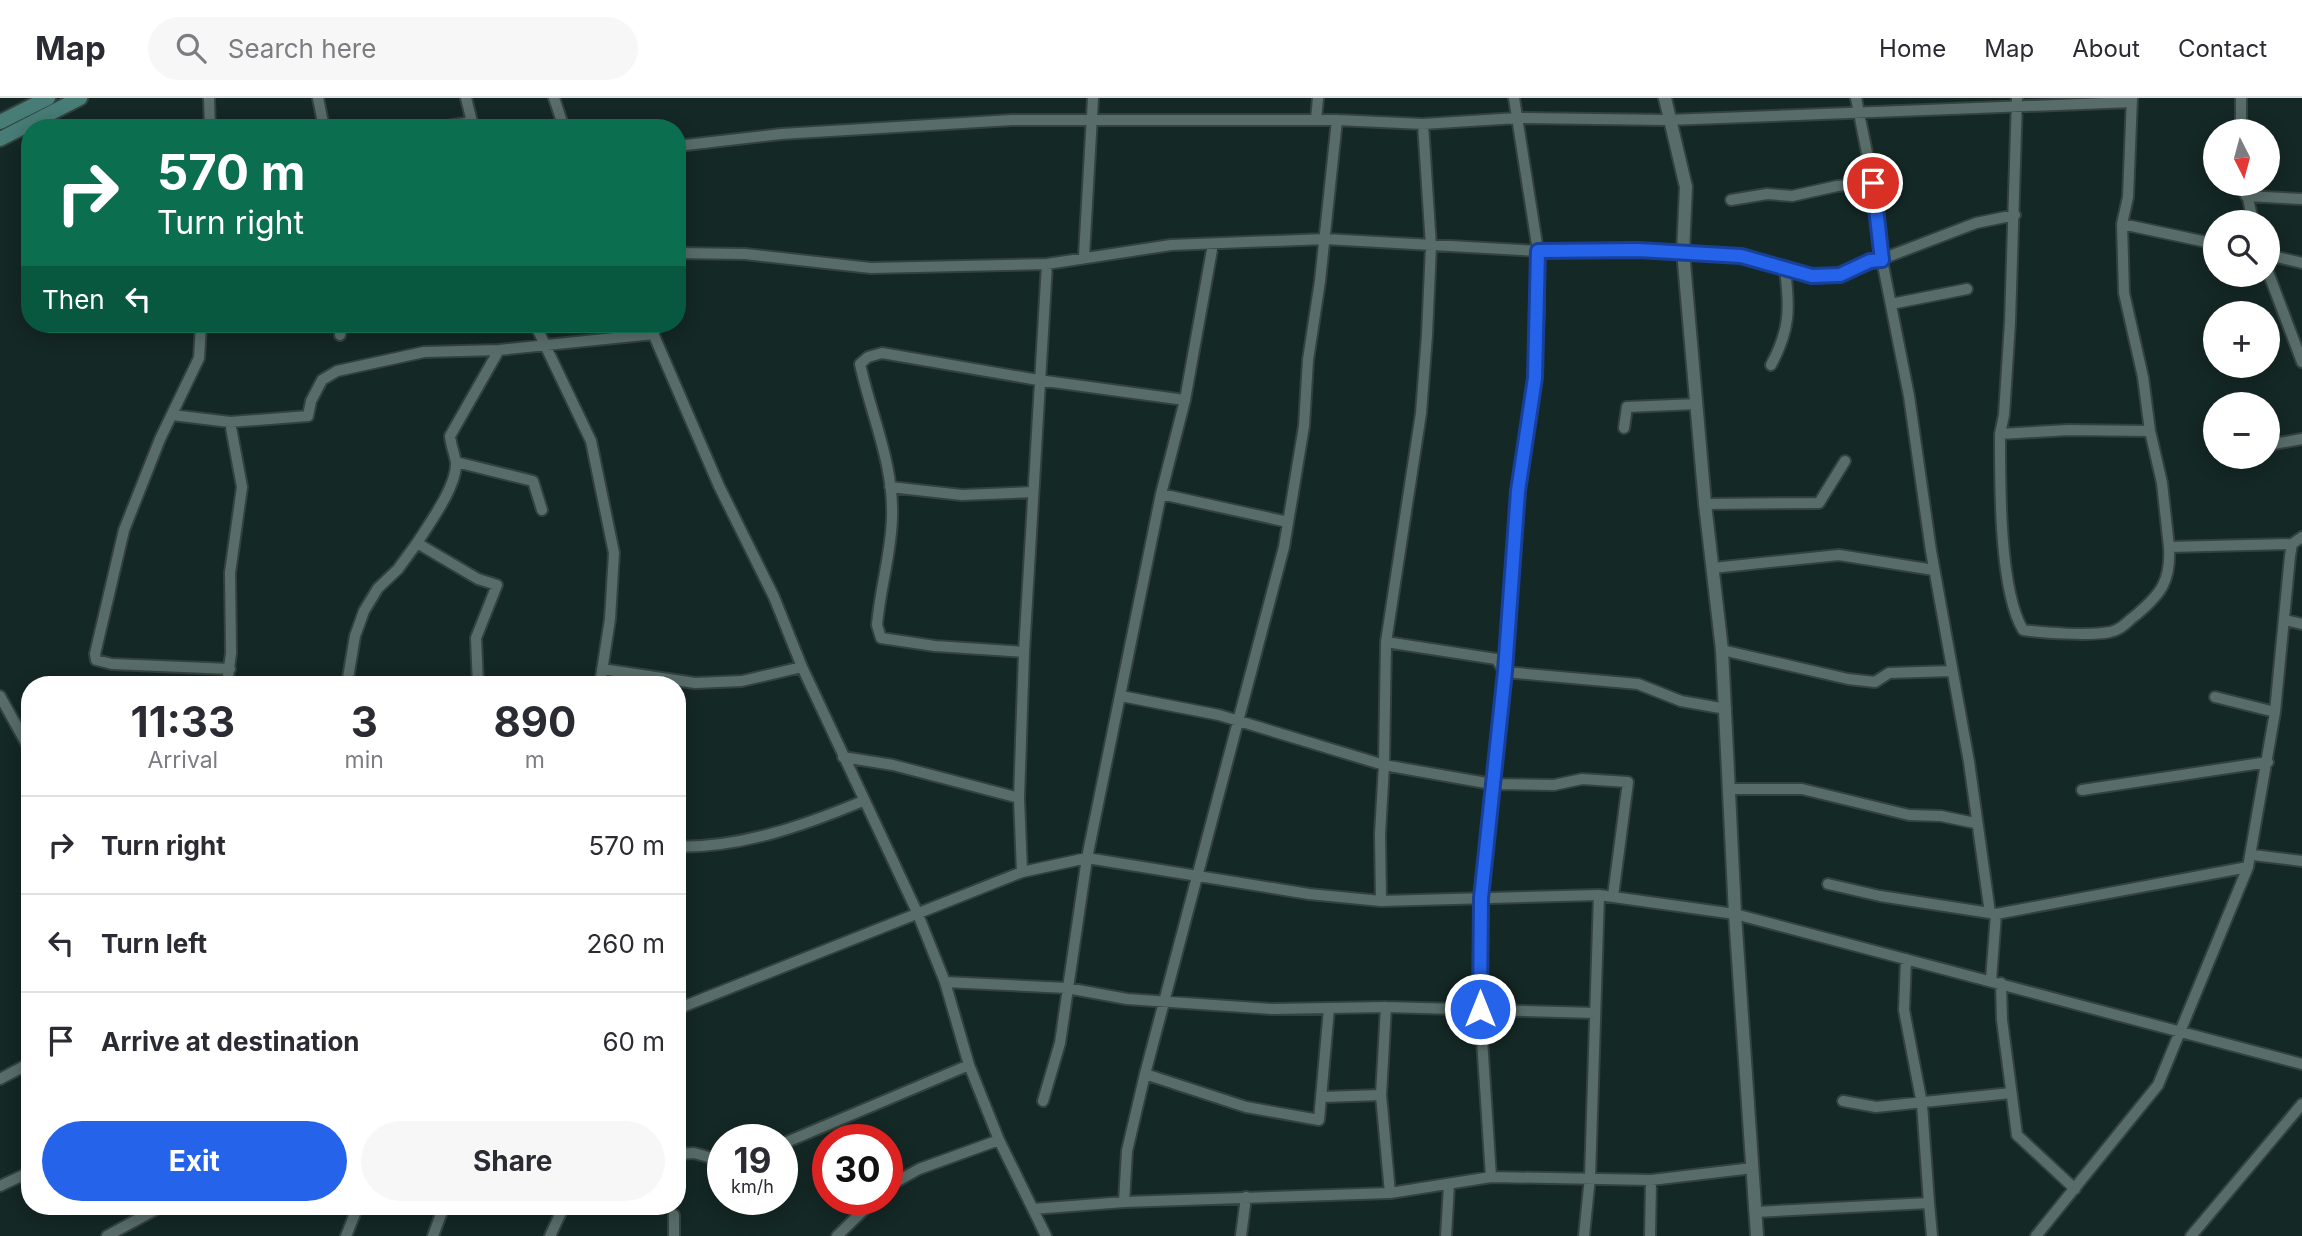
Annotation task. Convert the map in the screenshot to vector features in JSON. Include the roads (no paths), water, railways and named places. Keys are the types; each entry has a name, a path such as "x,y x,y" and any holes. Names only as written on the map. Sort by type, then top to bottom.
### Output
{"main road":[{"path":"0,122 25,103 48,98"},
{"path":"38,119 80,98"},
{"path":"0,138 21,128"}],"street":[{"path":"209,98 210,119"},
{"path":"318,98 322,119"},
{"path":"466,98 471,119"},
{"path":"554,98 561,119"},
{"path":"1084,256 1093,98"},
{"path":"1316,120 1318,98"},
{"path":"1491,1177 1480,1009 1481,898 1505,671 1518,491 1535,378 1538,251 1514,98"},
{"path":"1665,98 1668,120 1686,187 1683,251 1705,504 1722,650 1735,914 1757,1236"},
{"path":"1856,98 1873,183 1882,260 1909,396 1934,570 1969,762 1975,823 1993,913 1996,981 2017,1135 2075,1189"},
{"path":"2241,98 2241,119"},
{"path":"686,145 781,134 1012,120 1337,120 1423,124 1517,118 1668,120 1859,115 2017,103 2132,100 2128,197 2123,224 2124,293 2143,377 2150,431 2162,483 2170,565 2164,586 2153,603 2133,617 2127,626 2108,633 2024,630 2011,601 2001,488 2000,435 2004,415 2015,215 2017,103"},
{"path":"1124,1202 1127,1151 1145,1074 1240,721 1288,522 1304,426 1308,360 1325,239 1337,120"},
{"path":"1381,901 1380,834 1386,642 1421,413 1431,246 1423,124"},
{"path":"1731,200 1767,194 1793,196 1837,186 1873,183"},
{"path":"2250,210 2246,197 2302,199"},
{"path":"686,253 744,254 871,268 1046,264 1084,256 1171,245 1325,239 1538,251 1683,251 1741,256 1812,276 1840,275 1870,261 1882,260 1976,223 2015,215"},
{"path":"2123,224 2203,241"},
{"path":"1043,1101 1060,1043 1087,858 1161,494 1185,400 1213,244"},
{"path":"2280,258 2302,263"},
{"path":"1021,872 1019,798 1024,652 1046,264"},
{"path":"1772,365 1783,339 1790,310 1785,270"},
{"path":"2274,287 2302,362"},
{"path":"1891,304 1967,289"},
{"path":"200,333 199,358 124,530 95,654 96,660 230,669"},
{"path":"537,333 546,343 591,441 614,553 610,619 601,676"},
{"path":"172,415 230,422 309,416 311,401 322,380 337,371 424,352 499,350 622,333"},
{"path":"654,333 719,486 774,597 802,667 917,912 946,982 969,1065 999,1140 1046,1236"},
{"path":"348,676 355,636 364,611 378,588 398,569 438,511 456,462 450,436 499,350"},
{"path":"1024,652 935,646 881,638 877,625 891,530 891,487 888,462 868,402 860,364 868,357 882,353 1038,380 1185,400"},
{"path":"1624,428 1627,407 1698,404"},
{"path":"229,676 230,572 242,486 230,422"},
{"path":"2000,435 2068,430 2150,431"},
{"path":"2280,443 2302,439"},
{"path":"1705,504 1819,503 1845,461"},
{"path":"456,462 533,481 542,510"},
{"path":"891,487 962,495 1034,492"},
{"path":"1161,494 1288,522"},
{"path":"2169,547 2292,544 2302,537"},
{"path":"417,543 478,579 497,585 476,638 478,676"},
{"path":"2036,1236 2158,1085 2248,867 2275,712 2285,620 2296,557 2292,544"},
{"path":"1713,569 1839,555 1934,570"},
{"path":"2285,620 2302,624"},
{"path":"1386,642 1496,659 1505,671 1638,684 1681,701 1726,709"},
{"path":"1722,650 1849,679 1875,682 1889,673 1951,671"},
{"path":"686,682 742,681 802,667"},
{"path":"602,669 648,676"},
{"path":"0,696 21,734"},
{"path":"1121,696 1240,721 1384,765 1492,784 1553,785 1582,779 1628,782 1613,896"},
{"path":"2215,697 2275,712"},
{"path":"843,757 893,765 1019,798"},
{"path":"2082,790 2268,762"},
{"path":"1730,789 1802,789 1909,816 1941,816 1975,823"},
{"path":"686,846 726,843 786,832 863,801"},
{"path":"2252,855 2302,861"},
{"path":"686,1006 1021,872 1087,858 1310,894 1381,901 1599,895 1735,914 2180,1029 2302,1064"},
{"path":"1828,884 1880,896 1993,913 2248,867"},
{"path":"1584,1236 1590,1178 1599,895"},
{"path":"1906,959 1904,1010 1922,1104 1932,1236"},
{"path":"946,982 1067,988 1128,999 1272,1009 1386,1007 1595,1013"},
{"path":"1386,1007 1381,1095 1390,1194"},
{"path":"1145,1074 1246,1107 1319,1120 1329,1009"},
{"path":"798,1137 969,1065"},
{"path":"0,1079 21,1068"},
{"path":"1843,1101 1876,1107 2011,1093"},
{"path":"1323,1097 1381,1095"},
{"path":"2191,1236 2302,1104"},
{"path":"903,1178 919,1169 999,1140"},
{"path":"686,1153 707,1157"},
{"path":"1033,1209 1124,1202 1390,1194 1491,1177 1651,1180 1753,1168"},
{"path":"0,1186 21,1176"},
{"path":"1650,1236 1651,1180"},
{"path":"1446,1236 1449,1185"},
{"path":"1241,1236 1246,1197"},
{"path":"1756,1212 1929,1203"},
{"path":"107,1236 146,1215"},
{"path":"354,1215 347,1234 361,1236"},
{"path":"433,1236 441,1215"},
{"path":"550,1236 560,1215"},
{"path":"674,1215 674,1236"},
{"path":"837,1236 859,1215"}]}
